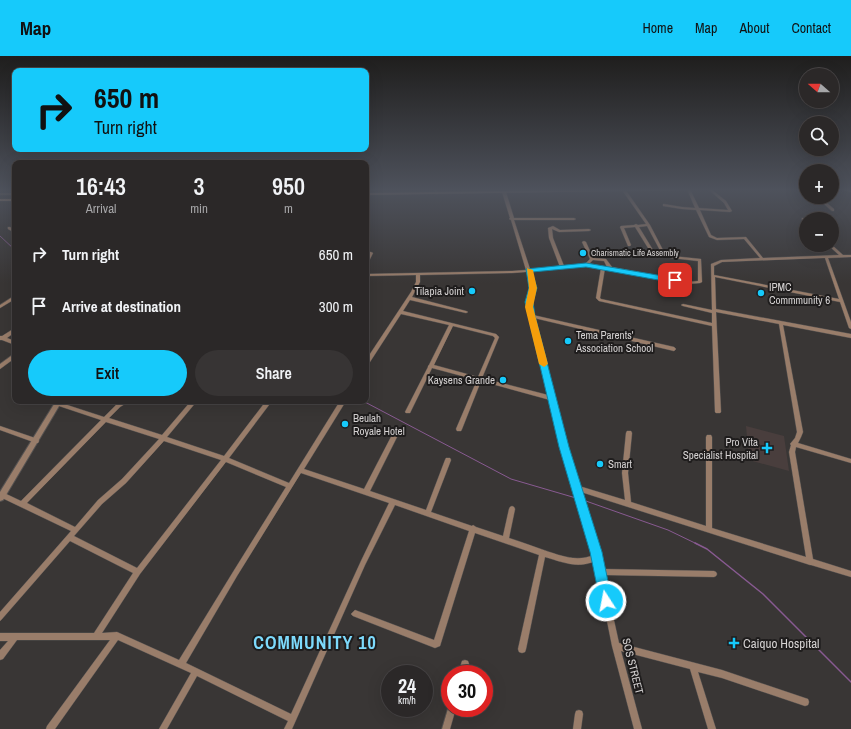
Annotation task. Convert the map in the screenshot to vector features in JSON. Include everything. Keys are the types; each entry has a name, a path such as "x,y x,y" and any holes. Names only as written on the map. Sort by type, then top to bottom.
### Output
{"street":[{"name":"SOS STREET","path":"511,220 533,288 529,302 531,316 551,398 597,557 616,646 638,729"},
{"path":"369,275 528,270 586,265 610,268 688,283 699,283 700,260 671,257 663,253 645,220"},
{"path":"702,220 710,236 717,239 746,239 762,259"},
{"path":"629,245 621,227 648,225"},
{"path":"636,226 654,254"},
{"path":"562,266 551,238 550,228 553,227 559,231 589,230"},
{"path":"584,242 592,259"},
{"path":"838,252 842,256"},
{"path":"369,257 371,253"},
{"path":"718,412 712,265 716,262 762,259 851,256"},
{"path":"826,257 851,328"},
{"path":"586,265 592,259 605,260 610,268"},
{"path":"603,267 598,298 600,300 715,325"},
{"path":"369,359 418,282 418,274"},
{"path":"713,276 842,301"},
{"path":"408,298 466,312"},
{"path":"0,307 12,299"},
{"path":"683,305 851,336"},
{"path":"844,307 851,309"},
{"path":"400,312 497,337 459,429"},
{"path":"531,316 674,349"},
{"path":"781,323 800,432 799,437 793,444 792,457 810,562"},
{"path":"408,412 452,325"},
{"path":"1,338 12,332"},
{"path":"1,338 12,342"},
{"path":"0,366 12,357"},
{"path":"430,366 551,398"},
{"path":"57,404 36,441 1,496 22,504 75,530"},
{"path":"63,404 106,420 225,459 290,486"},
{"path":"22,504 123,404"},
{"path":"0,617 100,502 124,481 191,404"},
{"path":"96,636 138,572 267,404"},
{"path":"181,664 238,567 301,470 312,448 341,404"},
{"path":"0,428 36,441"},
{"path":"628,504 625,473 629,433"},
{"path":"366,492 395,435"},
{"path":"709,437 709,530"},
{"path":"793,444 851,461"},
{"path":"428,513 448,460"},
{"path":"301,470 543,553 579,563 588,562 597,557"},
{"path":"576,488 851,574"},
{"path":"288,729 393,502"},
{"path":"505,540 512,509"},
{"path":"355,614 435,644 437,643 473,528"},
{"path":"69,537 138,572"},
{"path":"522,649 543,553"},
{"path":"600,572 714,574"},
{"path":"50,729 117,636"},
{"path":"0,637 117,636 196,671 292,719"},
{"path":"0,656 14,637"},
{"path":"616,646 722,674 805,702"},
{"path":"693,666 712,729"},
{"path":"163,729 196,671"},
{"path":"577,729 579,714"},
{"path":"446,729 449,717"}],"shaded area":[{"name":"Pro Vita Specialist Hospital","path":"746,426 784,436 789,471 749,460"}],"waterway":[{"path":"0,236 12,247"},
{"path":"369,404 511,479 576,498"},
{"path":"583,500 668,530 697,544"},
{"path":"697,544 707,549 763,594 851,682"}],"slow traffic":[{"path":"529,270 533,288 529,307 544,364"}],"place":[{"name":"Charismatic Life Assembly","path":"583,253"},
{"name":"Tilapia Joint","path":"472,291"},
{"name":"IPMC Commmunity 6","path":"761,293"},
{"name":"Tema Parents' Association School","path":"568,341"},
{"name":"Kaysens Grande","path":"503,380"},
{"name":"Beulah Royale Hotel","path":"345,424"},
{"name":"Pro Vita Specialist Hospital","path":"767,448"},
{"name":"Smart","path":"600,464"},
{"name":"Caiquo Hospital","path":"734,643"}],"district":[{"name":"COMMUNITY 10","path":"315,643"}],"route":[{"path":"606,601 596,552 564,447 531,316 529,302 533,288 528,270 592,265 675,280"}]}
